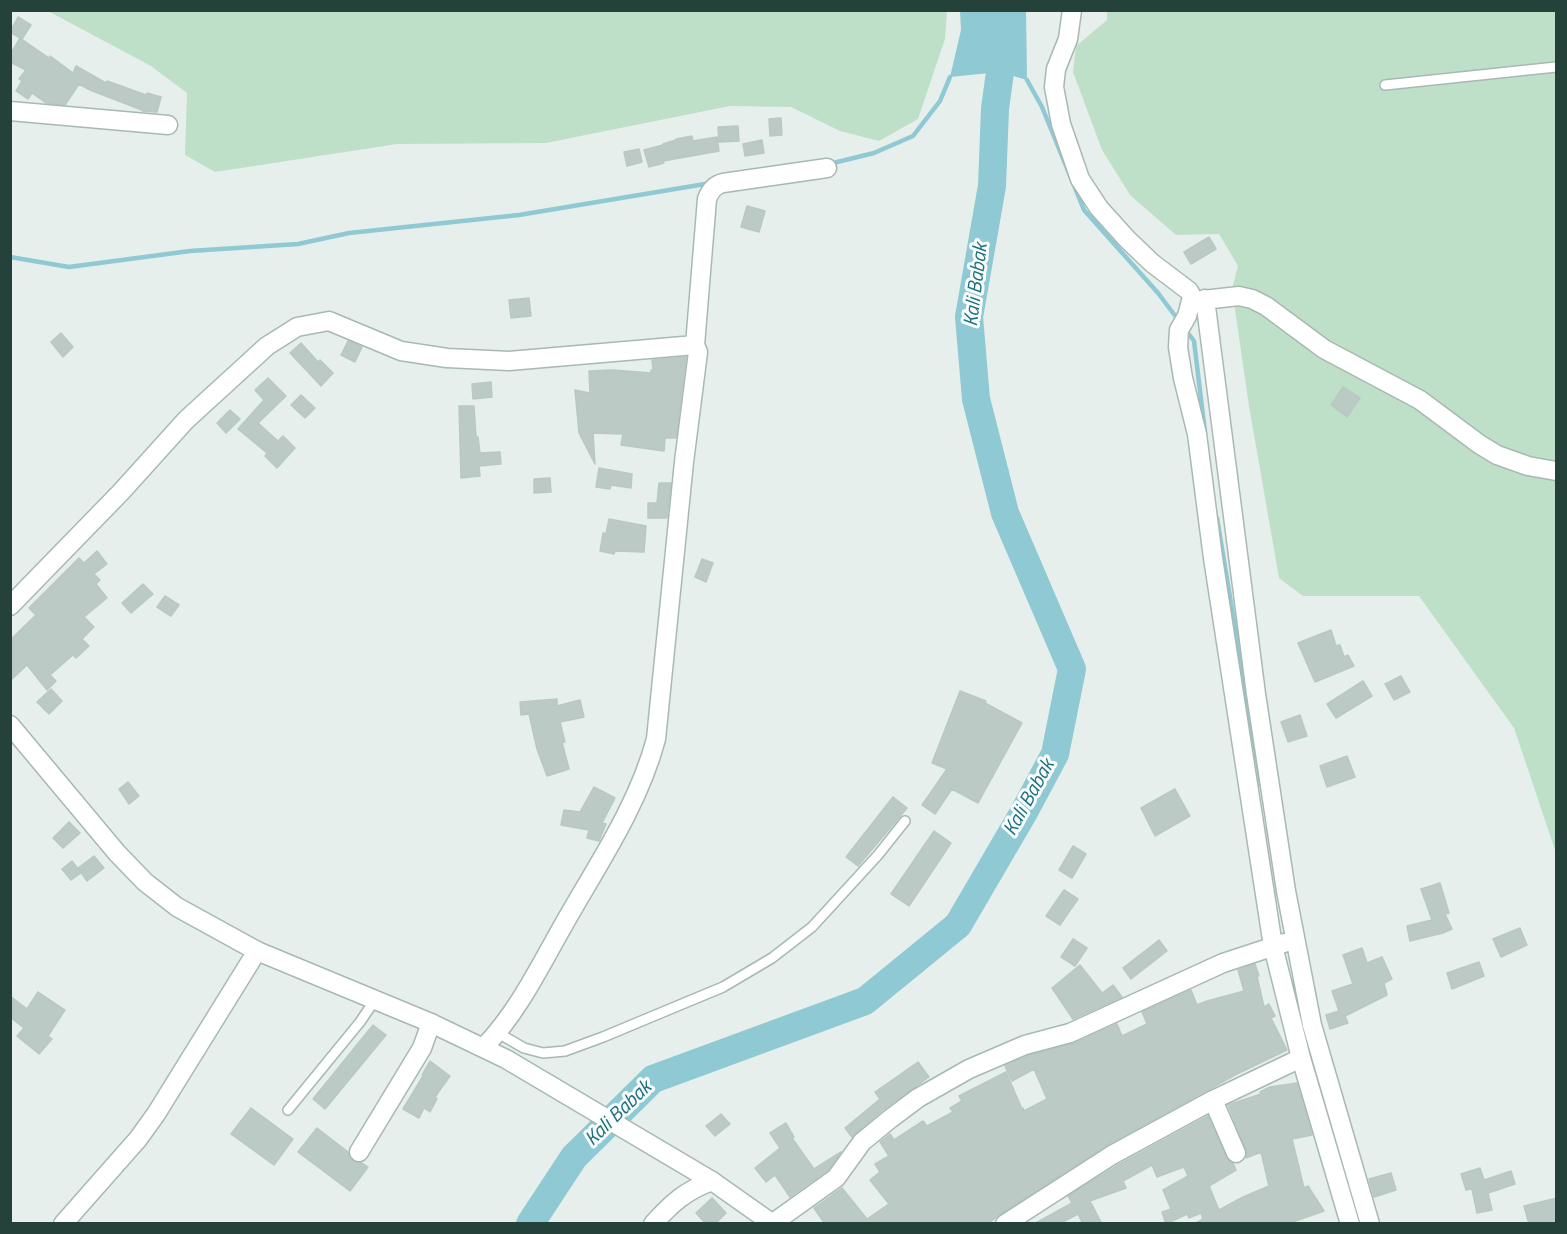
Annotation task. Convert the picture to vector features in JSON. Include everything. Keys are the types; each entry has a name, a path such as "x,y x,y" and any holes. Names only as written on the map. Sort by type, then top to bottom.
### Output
{"street":[{"path":"1072,10 1068,39 1056,69 1054,87 1061,124 1080,179 1099,208 1127,239 1189,291 1245,696 1301,1058 1350,1224"},
{"path":"10,111 168,125"},
{"path":"484,1047 498,1033 528,986 615,836 636,798 656,739 684,462 698,352 695,345 707,199 710,191 718,184 827,168"},
{"path":"1191,312 1239,296 1252,299 1266,306 1324,349 1419,400 1488,450 1528,466 1557,471"},
{"path":"1191,312 1178,347 1197,434 1213,558 1245,696"},
{"path":"10,606 121,492 186,420 260,351 297,327 329,321 401,351 447,358 509,361 695,345"},
{"path":"10,725 117,853 145,882 177,907 257,951 484,1047 712,1181 773,1223 836,1178 862,1142 890,1119 918,1098 969,1069 1025,1045 1070,1033 1192,975 1284,943"},
{"path":"1284,943 1312,1025 1370,1224"},
{"path":"63,1224 138,1139 156,1114 257,951"},
{"path":"359,1152 422,1048 431,1023"},
{"path":"1005,1224 1112,1155 1213,1100 1301,1058"},
{"path":"1213,1100 1236,1153"},
{"path":"653,1224 676,1199 712,1181"}],"lane":[{"path":"1385,85 1557,67"},
{"path":"498,1033 524,1048 543,1053 565,1051 723,987 771,958 812,927 878,855 905,821"},
{"path":"288,1110 360,1022 375,1000"}],"green space":[{"path":"48,11 947,11 945,39 918,119 879,141 840,131 791,107 730,106 546,143 397,144 215,172 185,155 187,93 151,66"},
{"path":"1107,11 1556,11 1556,853 1514,728 1419,596 1303,596 1279,578 1249,406 1232,289 1238,266 1219,234 1176,235 1130,195 1102,150 1073,72 1076,46 1107,20"}],"water":[{"path":"960,11 1026,11 1027,80 1000,72 950,77 961,30"}],"building":[{"path":"18,17 31,25 22,39 10,32"},
{"path":"20,38 73,73 76,66 106,83 107,81 146,95 147,93 161,97 157,112 142,111 79,84 65,105 46,103 32,93 28,99 16,91 22,81 19,79 26,70 10,62 10,55"},
{"path":"781,118 782,135 770,136 769,119"},
{"path":"738,126 739,141 719,142 718,127"},
{"path":"692,136 693,141 717,137 719,151 663,161 664,163 649,167 644,150"},
{"path":"762,140 764,153 745,156 743,144"},
{"path":"639,149 642,162 627,166 624,152"},
{"path":"747,206 765,211 759,232 741,227"},
{"path":"1209,237 1216,249 1191,264 1184,252"},
{"path":"529,298 531,316 511,318 509,300"},
{"path":"61,333 73,347 63,357 51,342"},
{"path":"348,341 362,347 355,362 341,355"},
{"path":"301,343 318,362 320,360 333,373 321,386 290,353"},
{"path":"686,357 676,438 665,438 664,451 621,445 623,434 593,433 595,464 579,433 575,390 590,393 589,371 651,373 652,360"},
{"path":"268,378 286,396 258,423 278,441 283,436 295,448 277,468 265,456 267,453 238,429 264,400 255,390"},
{"path":"491,382 492,397 473,399 472,384"},
{"path":"1343,387 1360,398 1347,417 1331,405"},
{"path":"301,395 315,408 305,418 291,405"},
{"path":"459,406 474,406 476,437 478,437 480,453 500,452 501,464 479,466 480,476 461,478"},
{"path":"230,410 240,419 226,433 217,423"},
{"path":"599,468 632,474 631,488 611,485 610,489 596,487"},
{"path":"550,478 551,492 534,493 534,479"},
{"path":"659,483 671,483 667,518 648,518 648,503 657,503"},
{"path":"609,519 646,526 644,552 615,551 614,554 600,551 603,533 606,534"},
{"path":"97,551 107,564 94,574 100,580 96,584 107,598 84,617 94,627 82,639 89,646 76,658 73,655 50,675 56,681 47,690 27,665 10,681 10,640 36,615 29,608 79,558 84,563"},
{"path":"702,559 713,563 706,582 695,577"},
{"path":"143,584 153,594 131,613 122,603"},
{"path":"165,596 179,605 171,616 157,607"},
{"path":"1331,630 1336,646 1340,645 1344,657 1348,655 1354,666 1315,682 1298,643"},
{"path":"1401,676 1410,692 1394,700 1385,684"},
{"path":"1363,681 1372,696 1336,718 1327,704"},
{"path":"51,689 62,701 49,714 37,702"},
{"path":"960,691 986,701 985,703 1022,723 978,803 952,789 935,814 922,805 947,769 932,763"},
{"path":"557,699 557,706 580,700 584,717 560,722 569,769 547,776 537,749 529,714 521,715 520,702"},
{"path":"1300,715 1307,736 1288,742 1281,722"},
{"path":"1347,756 1355,777 1327,787 1320,766"},
{"path":"128,782 139,796 129,804 119,789"},
{"path":"594,787 615,798 602,823 606,824 599,841 587,838 589,830 561,825 564,810 580,812"},
{"path":"1175,789 1190,816 1155,836 1141,808"},
{"path":"893,797 907,808 858,866 846,857"},
{"path":"69,822 80,833 63,848 53,838"},
{"path":"934,831 951,843 909,906 891,894"},
{"path":"1073,846 1086,854 1072,878 1059,870"},
{"path":"94,856 104,868 87,881 78,868"},
{"path":"72,861 81,873 71,880 62,869"},
{"path":"1440,883 1449,913 1445,914 1452,929 1410,941 1407,926 1432,920 1421,889"},
{"path":"1064,890 1078,899 1060,925 1046,916"},
{"path":"1520,928 1527,945 1501,957 1493,939"},
{"path":"1073,939 1087,948 1075,966 1061,957"},
{"path":"1159,940 1167,951 1131,979 1123,968"},
{"path":"1362,948 1367,963 1382,957 1392,979 1384,983 1387,995 1345,1016 1348,1023 1330,1029 1326,1015 1339,1011 1332,991 1353,984 1343,955"},
{"path":"1479,962 1484,976 1452,989 1447,973"},
{"path":"1255,964 1264,1007 1269,1004 1275,1016 1271,1018 1287,1050 1237,1074 1107,1145 988,1224 825,1224 814,1208 842,1188 867,1219 889,1204 870,1180 880,1172 875,1164 889,1156 880,1142 890,1134 894,1140 923,1121 927,1126 953,1112 950,1108 962,1101 959,1096 1006,1072 1024,1111 1047,1099 1034,1069 1012,1081 1005,1066 1030,1055 1075,1043 1117,1024 1122,1036 1147,1024 1142,1012 1191,990 1197,1005 1244,991 1238,970"},
{"path":"1080,965 1102,993 1113,985 1122,997 1073,1019 1052,988"},
{"path":"38,992 65,1010 48,1036 52,1039 39,1054 17,1036 24,1028 10,1017 10,996 27,1009"},
{"path":"373,1025 386,1035 325,1109 313,1099"},
{"path":"430,1061 450,1076 435,1097 437,1099 430,1112 424,1108 419,1118 403,1109"},
{"path":"918,1062 929,1077 883,1110 852,1137 845,1128 880,1099 875,1092"},
{"path":"1297,1083 1312,1135 1292,1139 1304,1188 1308,1186 1324,1211 1287,1224 1194,1224 1203,1219 1201,1213 1189,1218 1187,1214 1166,1224 1162,1212 1171,1209 1163,1190 1188,1176 1184,1167 1157,1177 1152,1165 1123,1181 1126,1188 1090,1201 1102,1224 1083,1224 1078,1214 1059,1224 1034,1224 1072,1203 1068,1196 1118,1165 1208,1116 1226,1157 1233,1163 1236,1170 1209,1186 1219,1210 1269,1186 1261,1152 1246,1158 1246,1149 1228,1105 1261,1094 1260,1092 1270,1087"},
{"path":"251,1108 293,1139 274,1165 231,1134"},
{"path":"721,1114 730,1124 715,1136 706,1126"},
{"path":"786,1123 794,1137 792,1138 814,1169 841,1152 828,1170 790,1197 775,1175 766,1182 755,1168 780,1148 770,1133"},
{"path":"317,1128 348,1152 353,1161 368,1167 350,1191 298,1152"},
{"path":"1480,1168 1484,1180 1511,1171 1515,1184 1488,1193 1492,1210 1477,1213 1472,1189 1466,1190 1461,1174"},
{"path":"1391,1173 1396,1190 1374,1197 1369,1179"},
{"path":"712,1198 726,1213 715,1224 706,1224 696,1213"},
{"path":"1557,1198 1557,1224 1529,1224 1524,1206"}],"waterway":[{"name":"Kali Babak","path":"530,1224 574,1157 653,1079 865,1001 958,925 1055,754 1072,669 1005,513 976,399 969,317 992,186 995,109 1000,72"},
{"path":"829,164 874,153 913,136 940,101 950,77"},
{"path":"1027,80 1042,107 1084,210 1158,293 1179,321"},
{"path":"10,257 69,267 190,251 298,244 349,233 519,215 711,183"},
{"path":"1184,328 1194,341 1205,432"},
{"path":"1217,518 1261,785"},
{"path":"1347,1176 1352,1200"}]}
